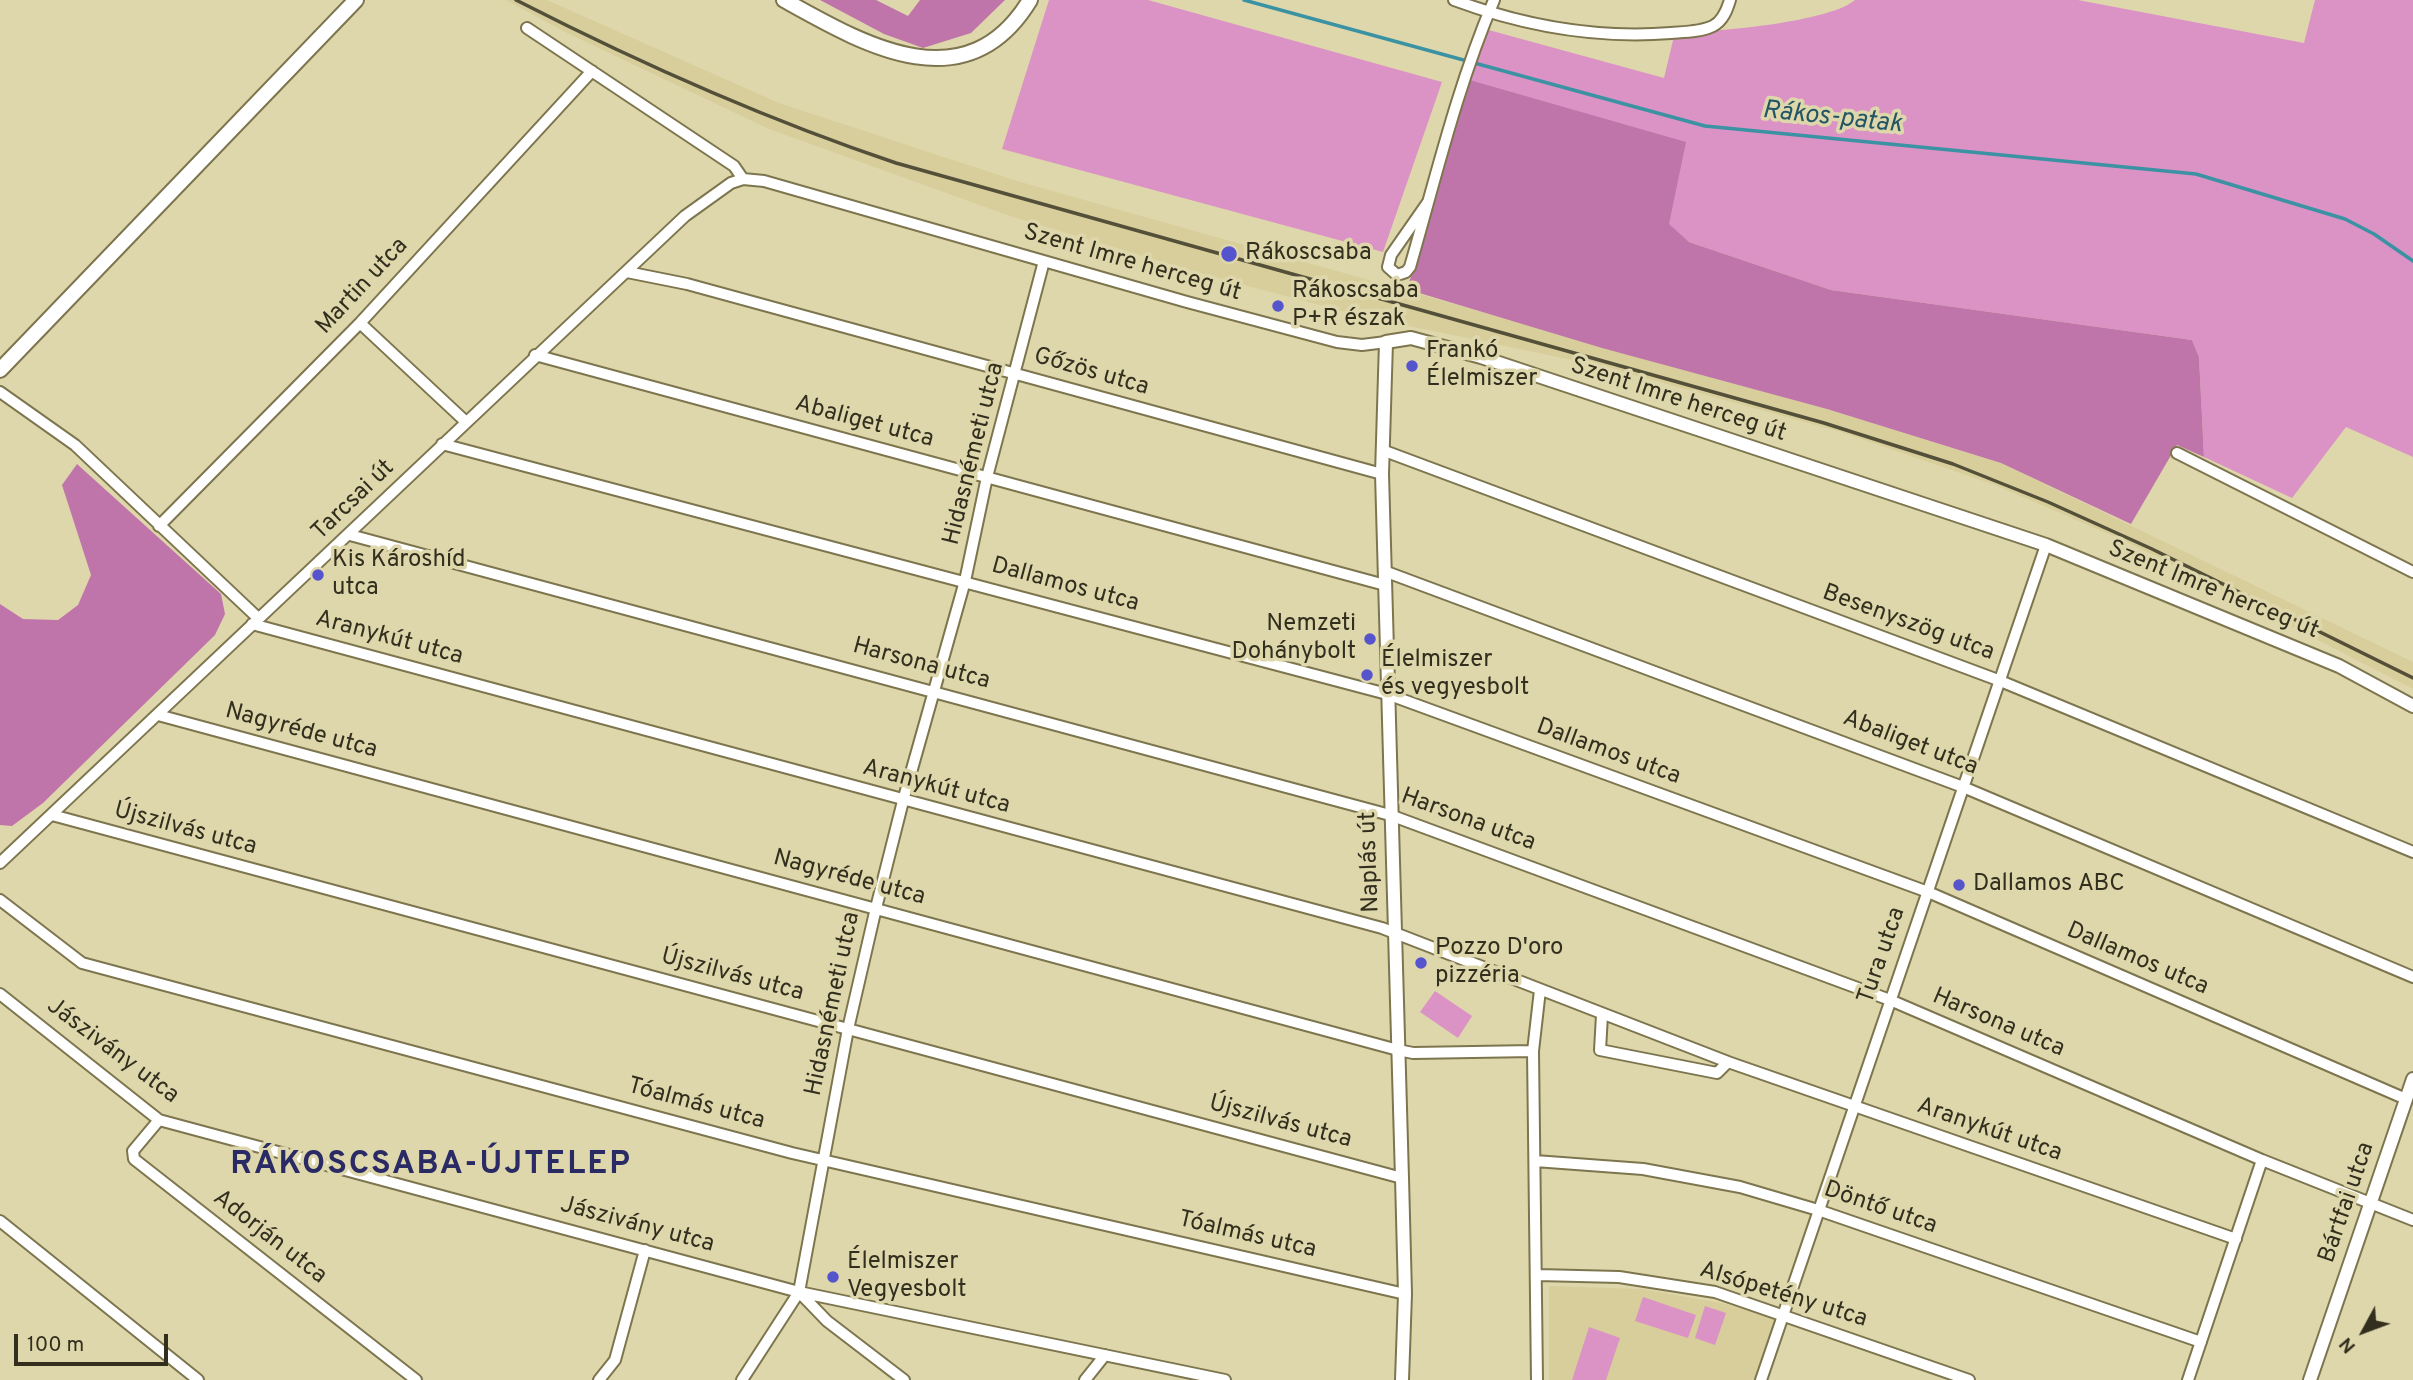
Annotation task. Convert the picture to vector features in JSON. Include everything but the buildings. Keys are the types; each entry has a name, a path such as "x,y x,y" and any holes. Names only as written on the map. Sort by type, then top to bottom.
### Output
{"main road":[{"path":"0,370 356,0"},
{"path":"784,0 864,43 892,54 917,57 957,56 974,50 995,38 1026,6"}],"street":[{"path":"1454,0 1488,13 1561,30 1646,35 1713,27 1726,12 1730,0"},
{"path":"1429,202 1391,255 1388,267 1397,275 1406,272 1410,267 1429,202 1463,76 1494,0"},
{"path":"527,28 734,166 743,179"},
{"name":"Martin utca","path":"159,526 360,323 592,71"},
{"name":"Szent Imre herceg út","path":"743,179 764,181 1337,342 1362,345 1411,338 1481,357 2046,545 2339,666 2413,706"},
{"name":"Tarcsai út","path":"0,863 255,621 351,535 535,355 692,210 731,183 743,179"},
{"name":"Hidasnémeti utca","path":"742,1380 799,1292 848,1029 876,908 965,581 987,477 1017,374 1044,261"},
{"name":"Gőzös utca","path":"627,272 687,284 1382,474"},
{"path":"360,323 466,421"},
{"name":"Naplás út","path":"1386,342 1382,474 1405,1294 1402,1380"},
{"name":"Abaliget utca","path":"535,355 1385,585"},
{"path":"0,392 75,445 255,621"},
{"name":"Dallamos utca","path":"442,444 1387,694 1928,892 2406,1099"},
{"name":"Besenyszög utca","path":"1382,450 1998,680 2413,852"},
{"path":"2177,453 2413,572"},
{"name":"Harsona utca","path":"351,535 1390,814 1890,1000 2262,1160 2413,1220"},
{"name":"Tura utca","path":"1761,1380 2046,545"},
{"name":"Abaliget utca","path":"1384,571 1962,786 2413,977"},
{"name":"Aranykút utca","path":"255,621 903,801 1394,932 1602,1016 1728,1062 2236,1239"},
{"name":"Nagyréde utca","path":"158,715 1398,1050 1413,1053 1533,1051"},
{"name":"Újszilvás utca","path":"52,815 1402,1178"},
{"name":"Tóalmás utca","path":"0,900 82,963 823,1160 1405,1294"},
{"path":"1536,1380 1538,1275 1533,1051 1540,990"},
{"name":"Jászivány utca","path":"0,994 159,1120 799,1292 1225,1380"},
{"path":"1602,1016 1600,1050 1717,1073 1728,1062"},
{"name":"Bártfai utca","path":"2310,1380 2413,1079"},
{"name":"Adorján utca","path":"159,1120 133,1150 134,1159 416,1380"},
{"path":"2188,1380 2262,1160"},
{"name":"Döntő utca","path":"1535,1161 1655,1171 1740,1187 1818,1210 2201,1342"},
{"path":"0,1221 198,1380"},
{"path":"599,1380 615,1360 645,1250"},
{"name":"Alsópetény utca","path":"1538,1275 1619,1277 1715,1292 1784,1313 1969,1380"},
{"path":"799,1292 827,1321 904,1380"},
{"path":"1085,1380 1105,1355"}],"shaded area":[{"path":"506,0 547,0 779,103 1017,181 1827,409 2001,463 2413,662 2413,689 2125,541 1995,485 1841,432 1601,366 1361,316 1206,275 1010,216 769,129 567,33"},
{"path":"820,0 876,0 908,16 920,0 1005,0 971,33 923,48 884,34"},
{"path":"1049,0 1148,0 1442,82 1383,252 1002,149"},
{"path":"1855,0 2078,0 2304,43 2315,0 2413,0 2413,457 2346,427 2292,498 2204,457 2199,357 2192,340 1831,290 1689,242 1466,79 1485,29 1664,78 1675,32 1770,25 1822,14 1842,8"},
{"path":"1466,79 1686,142 1669,224 1689,242 1831,290 2192,340 2199,357 2204,457 2177,445 2131,524 2001,463 1827,409 1602,348 1406,289 1415,267"},
{"path":"77,464 221,594 225,614 215,635 43,803 12,826 0,825 0,604 23,619 58,620 78,605 91,575 62,485"},
{"path":"1435,991 1472,1016 1458,1038 1420,1012"},
{"path":"1549,1286 1642,1289 1726,1304 1775,1319 1754,1380 1549,1380"},
{"path":"1643,1297 1696,1315 1688,1338 1635,1321"},
{"path":"1705,1306 1726,1313 1715,1345 1695,1338"},
{"path":"1589,1327 1620,1338 1606,1380 1572,1380"}],"waterway":[{"name":"Rákos-patak","path":"1244,0 1705,126 2196,174 2345,219 2374,234 2413,261"}],"railway":[{"path":"516,0 703,89 896,163 1824,423 1953,464 2048,502 2152,549 2413,678"}],"place":[{"name":"Rákoscsaba","path":"1229,254"},
{"name":"Rákoscsaba P+R észak","path":"1278,306"},
{"name":"Frankó Élelmiszer","path":"1412,366"},
{"name":"Kis Károshíd utca","path":"318,575"},
{"name":"Nemzeti Dohánybolt","path":"1370,639"},
{"name":"Élelmiszer és vegyesbolt","path":"1367,675"},
{"name":"Dallamos ABC","path":"1959,885"},
{"name":"Pozzo D'oro pizzéria","path":"1421,963"},
{"name":"Élelmiszer Vegyesbolt","path":"833,1277"}],"district":[{"name":"RÁKOSCSABA-ÚJTELEP","path":"431,1167"}]}
